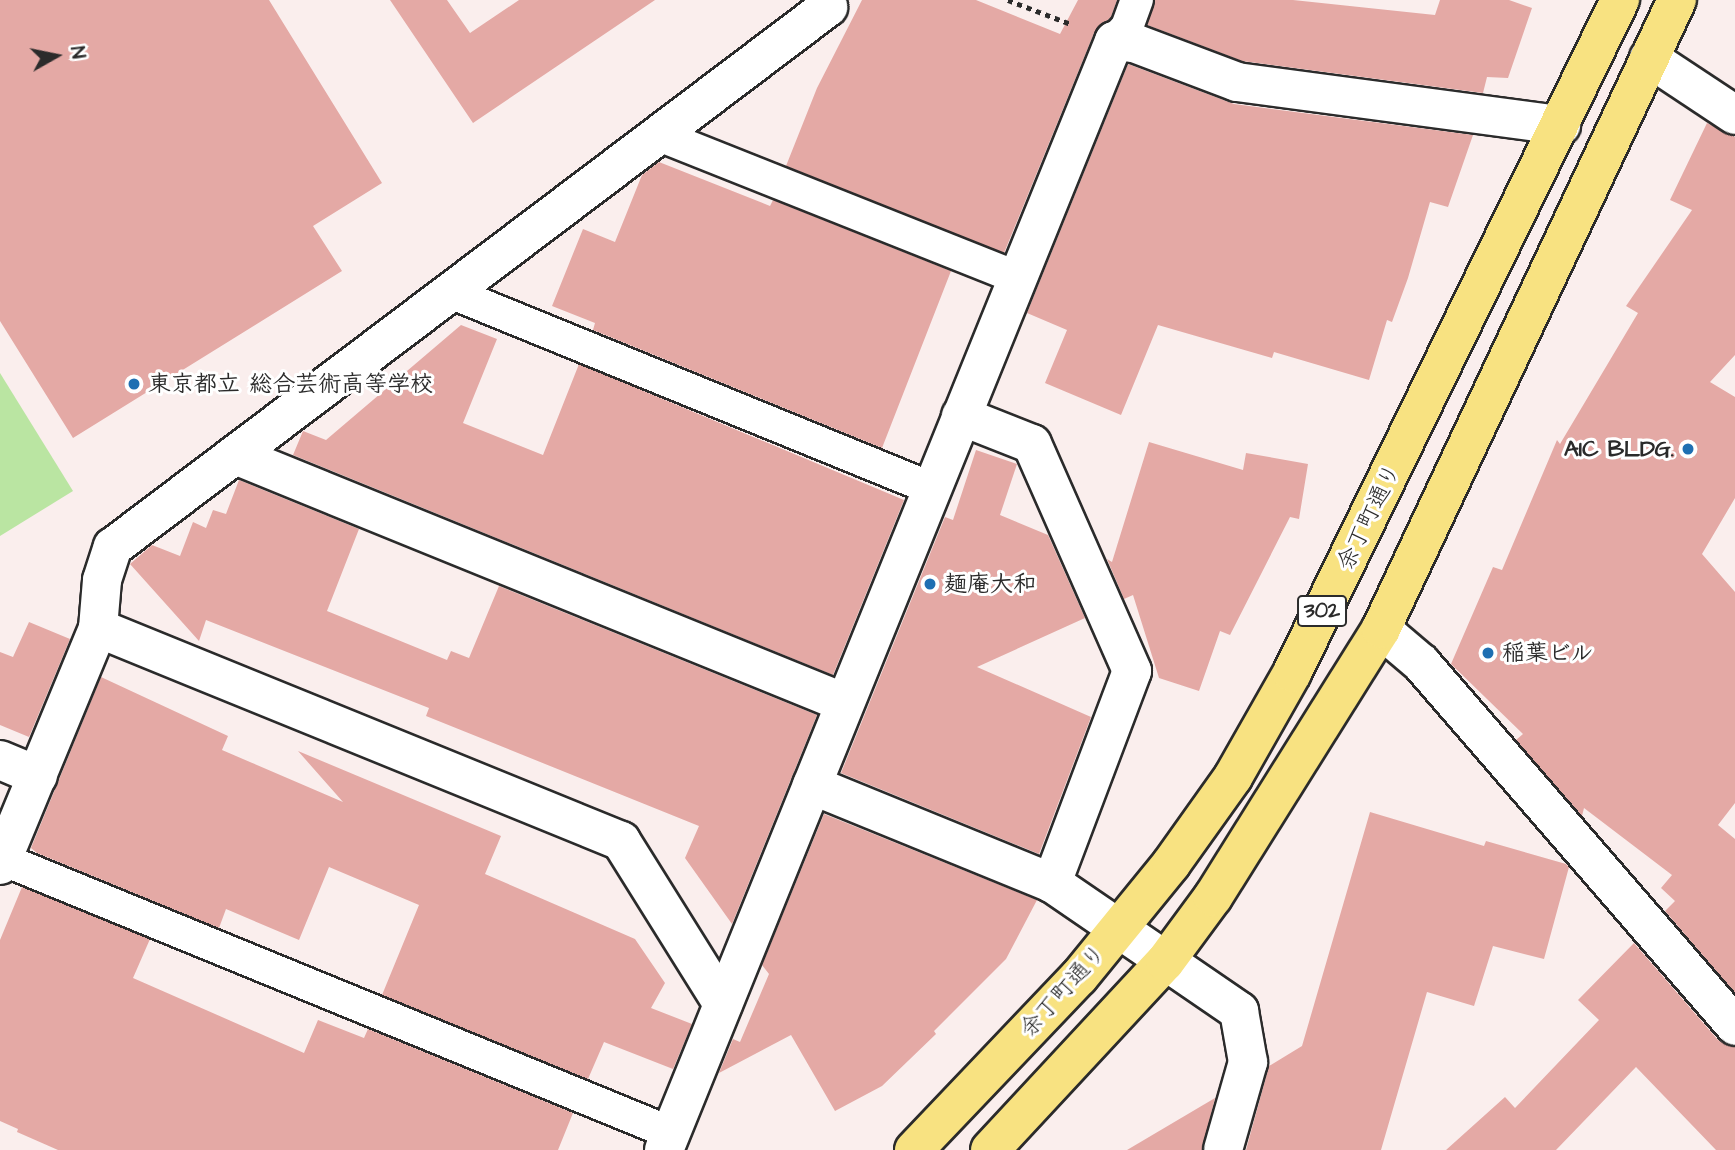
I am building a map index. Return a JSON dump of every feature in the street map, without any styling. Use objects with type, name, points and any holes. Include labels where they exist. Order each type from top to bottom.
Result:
[{"type":"main road","name":"余丁町通り","points":[[914,1150],[1079,977],[1233,776],[1292,673],[1620,0]]},
{"type":"main road","name":"302","points":[[990,1150],[1164,962],[1277,801],[1381,629],[1677,0]]},
{"type":"street","points":[[1,862],[99,628],[102,580],[113,547],[659,135],[830,2]]},
{"type":"street","points":[[668,1141],[1114,41],[1134,43],[1237,82],[1561,125]]},
{"type":"street","points":[[1649,58],[1735,116]]},
{"type":"street","points":[[961,416],[1032,444],[1132,671],[1052,883]]},
{"type":"street","points":[[235,455],[845,703]]},
{"type":"street","points":[[99,628],[621,841],[723,1004]]},
{"type":"street","points":[[1381,629],[1421,663],[1735,1026]]},
{"type":"street","points":[[0,760],[38,776]]},
{"type":"street","points":[[813,785],[1052,883],[1239,1011],[1248,1062],[1223,1150]]},
{"type":"lane","points":[[1114,41],[1127,27],[1137,0]]},
{"type":"lane","points":[[659,135],[1018,278]]},
{"type":"lane","points":[[450,292],[933,489]]},
{"type":"lane","points":[[1,862],[668,1141]]},
{"type":"path","points":[[1008,0],[1114,41]]},
{"type":"green space","points":[[0,373],[73,491],[0,536]]},
{"type":"building","name":"東京都立 総合芸術高等学校","points":[[0,0],[269,0],[382,183],[313,226],[342,271],[73,438],[0,321]]},
{"type":"building","points":[[390,0],[447,0],[470,33],[519,0],[655,0],[473,123]]},
{"type":"building","points":[[862,0],[976,0],[1060,34],[1078,0],[1117,0],[1111,17],[1094,33],[1004,253],[786,166],[817,88]]},
{"type":"building","points":[[1155,0],[1293,0],[1435,15],[1440,0],[1509,0],[1532,8],[1508,78],[1487,77],[1483,93],[1242,61],[1147,25]]},
{"type":"building","points":[[1128,64],[1234,104],[1473,135],[1448,207],[1430,202],[1408,278],[1392,322],[1387,320],[1369,380],[1274,352],[1272,358],[1158,325],[1121,415],[1045,383],[1067,330],[1027,313]]},
{"type":"building","points":[[1707,123],[1735,137],[1735,355],[1710,382],[1735,397],[1735,498],[1702,554],[1735,592],[1735,803],[1718,825],[1735,839],[1735,993],[1665,911],[1675,901],[1661,888],[1672,875],[1584,808],[1582,816],[1516,740],[1523,734],[1451,664],[1493,567],[1502,570],[1557,440],[1560,444],[1638,313],[1626,306],[1692,210],[1670,200]]},
{"type":"building","points":[[659,162],[770,206],[773,200],[951,271],[882,448],[593,330],[595,323],[552,306],[583,229],[615,242],[642,175]]},
{"type":"building","points":[[461,325],[497,339],[463,423],[543,455],[579,364],[904,500],[833,675],[293,455],[303,431],[326,440]]},
{"type":"building","points":[[1149,442],[1243,470],[1246,453],[1308,464],[1299,519],[1290,517],[1230,635],[1220,631],[1199,691],[1159,678],[1133,595],[1124,599],[1107,559],[1112,562]]},
{"type":"building","points":[[976,450],[1017,464],[1000,515],[1048,535],[1085,618],[977,667],[1091,717],[1039,854],[841,773],[945,517],[953,520]]},
{"type":"building","points":[[239,480],[359,529],[327,611],[447,660],[451,651],[469,658],[499,586],[817,715],[732,924],[685,858],[699,826],[426,716],[429,708],[206,620],[199,641],[130,564],[152,545],[180,556],[193,522],[206,528],[213,510],[226,514]]},
{"type":"building","points":[[29,622],[70,639],[29,737],[0,725],[0,652],[13,657]]},
{"type":"building","points":[[101,677],[228,736],[222,750],[343,802],[298,751],[501,836],[485,874],[635,939],[665,983],[651,1008],[692,1024],[673,1069],[604,1042],[588,1079],[382,995],[419,905],[329,867],[299,940],[226,909],[219,928],[37,853],[31,848]]},
{"type":"building","points":[[1370,812],[1484,846],[1486,841],[1566,864],[1569,867],[1544,959],[1493,946],[1474,1006],[1427,992],[1381,1150],[1246,1150],[1269,1066],[1302,1046]]},
{"type":"building","points":[[824,814],[1037,900],[1006,959],[934,1031],[936,1034],[882,1086],[835,1111],[791,1035],[719,1073],[733,1039],[740,1042],[769,974],[762,965]]},
{"type":"building","points":[[22,887],[150,939],[133,978],[304,1053],[318,1020],[364,1038],[368,1029],[573,1113],[558,1150],[58,1150],[17,1132],[18,1129],[0,1121],[0,940]]},
{"type":"building","points":[[1634,943],[1718,1040],[1735,1047],[1735,1150],[1716,1150],[1636,1067],[1556,1150],[1446,1150],[1505,1097],[1515,1108],[1599,1020],[1578,1000]]},
{"type":"building","points":[[1215,1098],[1202,1150],[1127,1150]]},
{"type":"place","name":"東京都立 総合芸術高等学校","points":[[134,384]]},
{"type":"place","name":"AIC BLDG.","points":[[1688,449]]},
{"type":"place","name":"麺庵大和","points":[[930,584]]},
{"type":"place","name":"稲葉ビル","points":[[1488,653]]}]
